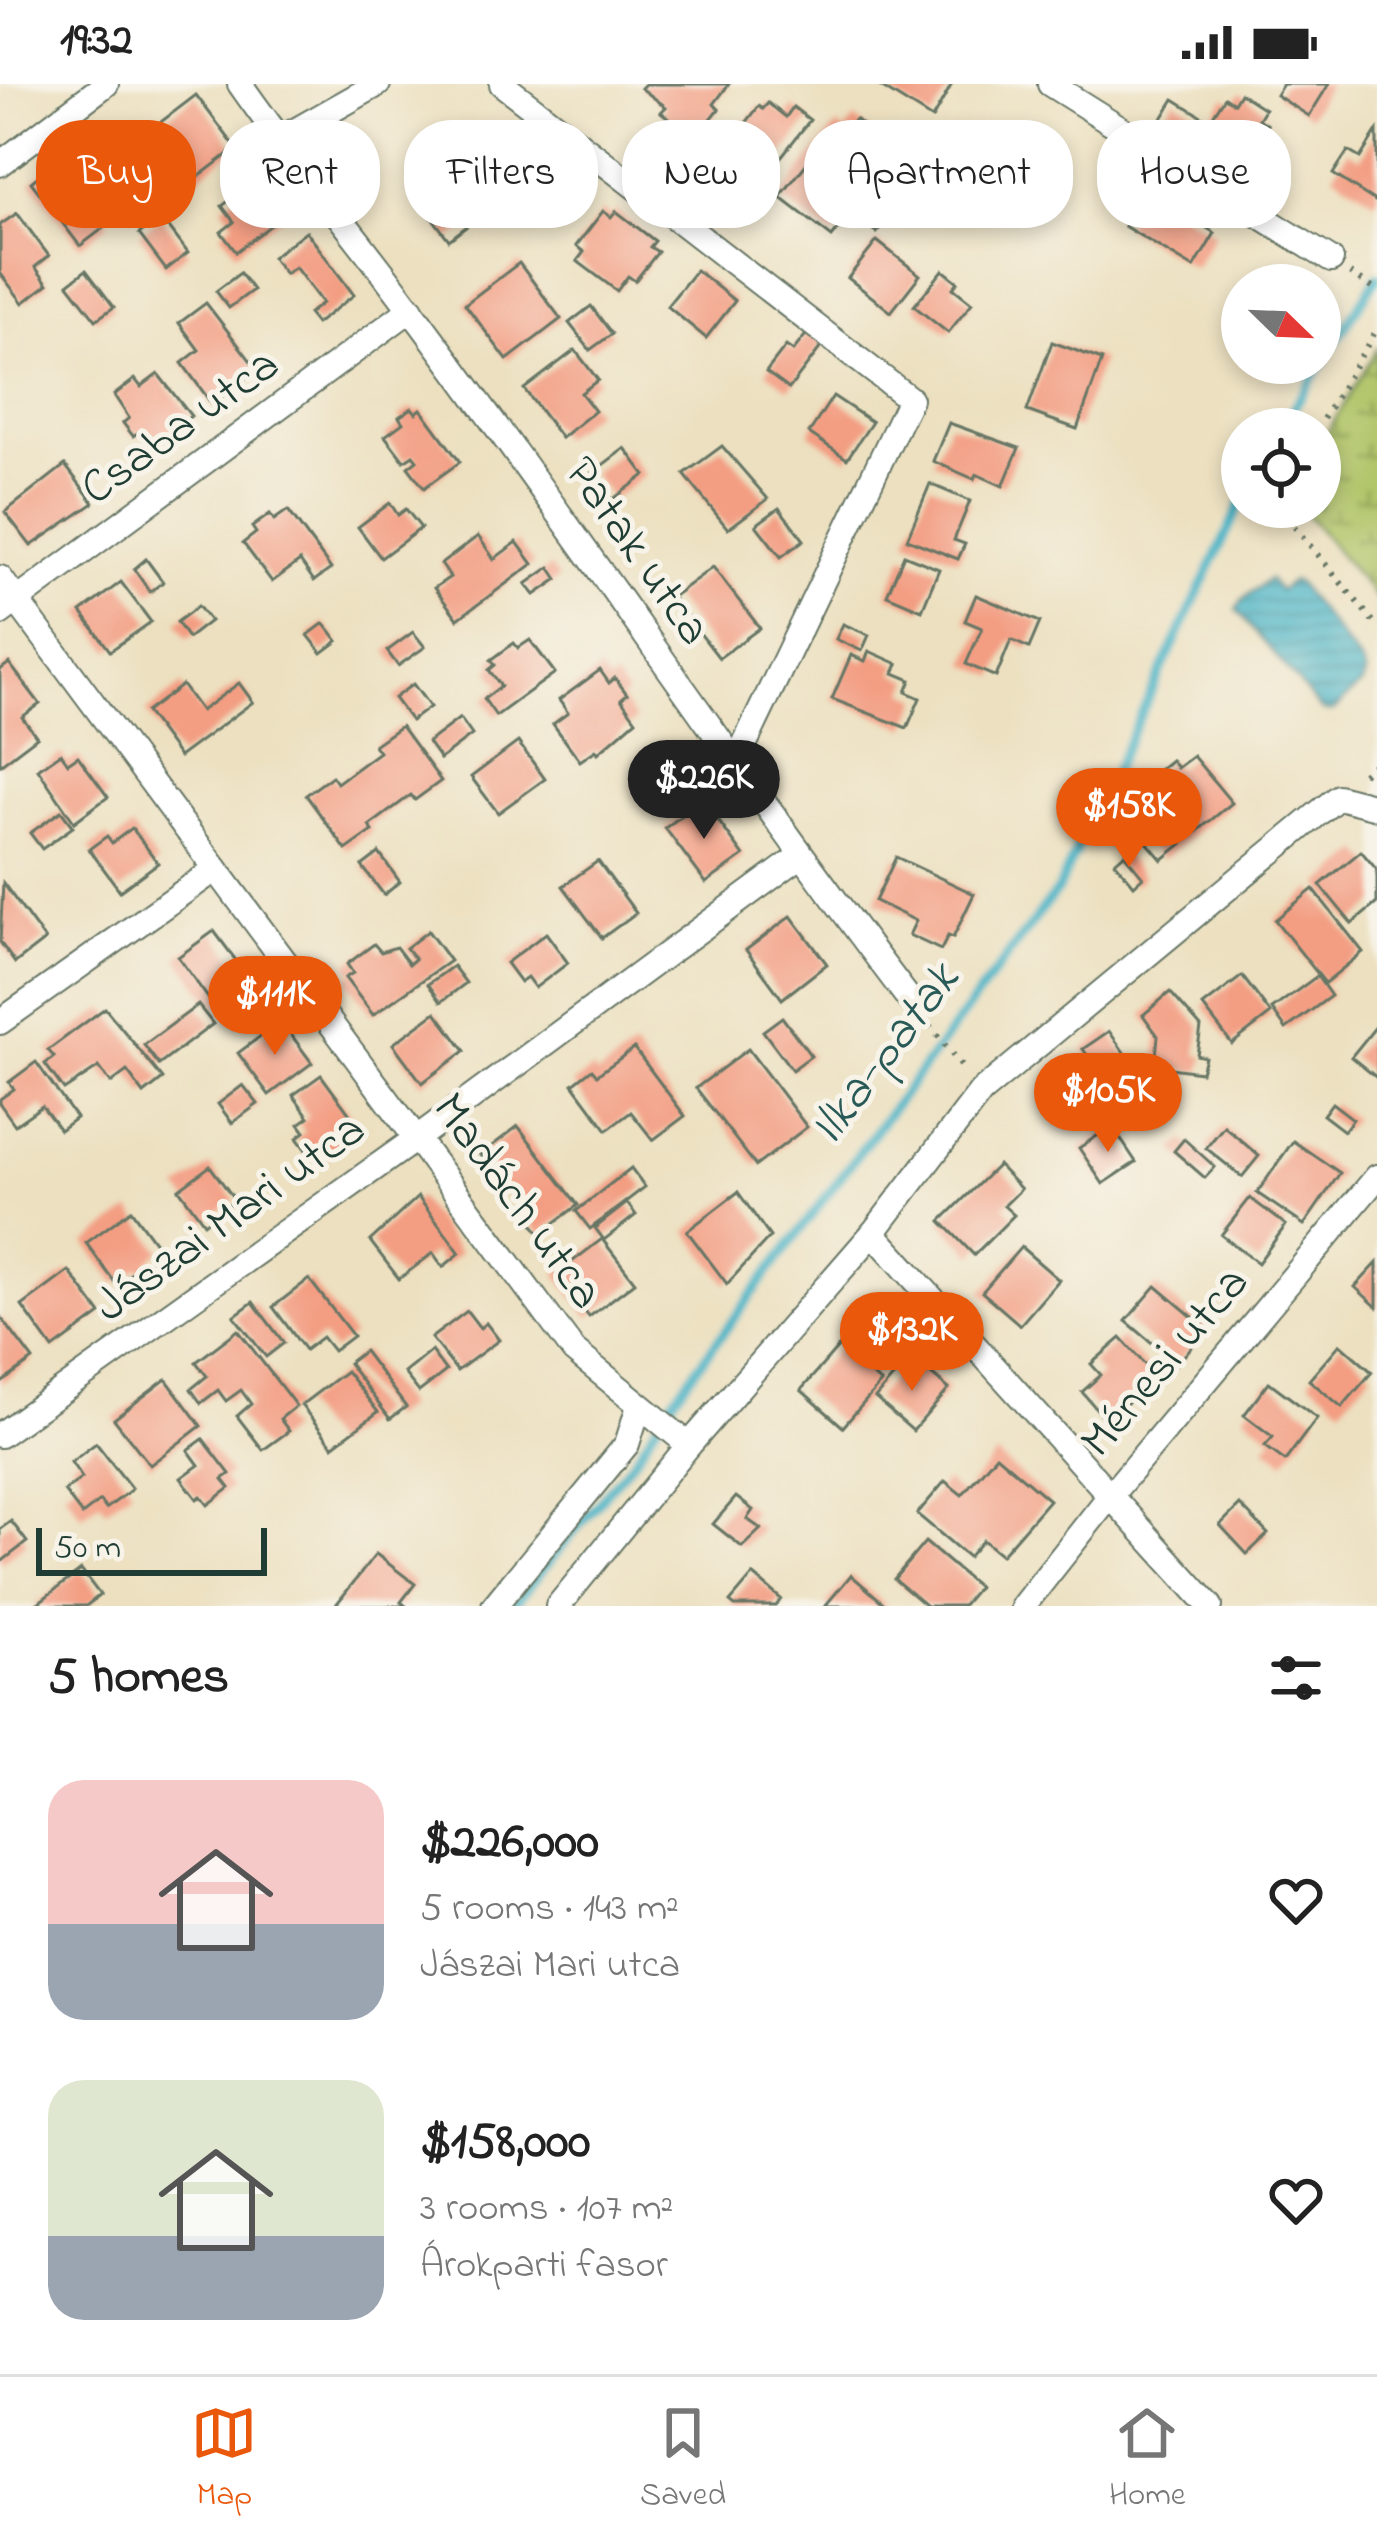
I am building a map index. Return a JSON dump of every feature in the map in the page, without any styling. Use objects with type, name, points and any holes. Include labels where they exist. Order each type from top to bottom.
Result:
[{"type":"street","points":[[0,164],[106,84]]},
{"type":"street","name":"Patak utca","points":[[240,84],[264,120]]},
{"type":"street","points":[[313,120],[377,84]]},
{"type":"street","points":[[502,84],[910,398],[735,764]]},
{"type":"street","points":[[1051,84],[1331,260]]},
{"type":"street","name":"Patak utca","points":[[347,228],[411,309],[800,856],[909,999]]},
{"type":"street","name":"Csaba utca","points":[[9,607],[411,309]]},
{"type":"street","name":"Madách utca","points":[[0,578],[9,607],[217,869],[574,1351],[681,1440]]},
{"type":"street","points":[[558,1606],[681,1440],[873,1233],[981,1092],[1338,797],[1377,807]]},
{"type":"street","name":"Jászai Mari utca","points":[[0,1435],[417,1138],[800,856]]},
{"type":"street","points":[[0,1022],[217,869]]},
{"type":"street","name":"Ménesi utca","points":[[1022,1606],[1377,1177]]},
{"type":"street","points":[[873,1233],[1210,1606]]},
{"type":"street","points":[[494,1606],[627,1444],[642,1410]]},
{"type":"path","points":[[1353,275],[1377,291]]},
{"type":"path","points":[[1330,408],[1377,329]]},
{"type":"path","points":[[1295,528],[1377,626]]},
{"type":"path","points":[[909,999],[963,1069]]},
{"type":"green space","points":[[1377,349],[1377,599],[1318,528],[1341,528],[1341,409]]},
{"type":"water","points":[[1269,579],[1279,591],[1292,581],[1298,584],[1361,663],[1366,674],[1362,684],[1333,711],[1322,711],[1237,610],[1242,600]]},
{"type":"building","points":[[645,84],[729,84],[714,104],[719,109],[710,120],[671,120],[661,112],[666,107],[641,88]]},
{"type":"building","points":[[876,84],[952,84],[932,119]]},
{"type":"building","points":[[1283,84],[1329,84],[1309,116],[1276,95]]},
{"type":"building","points":[[1240,93],[1265,109],[1260,120],[1212,117],[1225,97],[1234,103]]},
{"type":"building","points":[[196,95],[220,127],[220,160],[196,179],[196,120],[163,120]]},
{"type":"building","points":[[1174,99],[1203,117],[1201,120],[1161,120]]},
{"type":"building","points":[[768,103],[786,117],[793,107],[810,120],[804,120],[804,128],[780,158],[780,120],[748,120],[759,106],[763,109]]},
{"type":"building","points":[[1377,131],[1375,201],[1333,174],[1348,151],[1360,158]]},
{"type":"building","points":[[804,167],[804,215],[780,197]]},
{"type":"building","points":[[603,211],[611,217],[616,211],[622,216],[622,228],[638,228],[655,241],[650,247],[658,252],[635,281],[628,276],[617,291],[577,261],[584,252],[576,246],[590,228],[598,228]]},
{"type":"building","points":[[17,213],[49,256],[35,267],[48,284],[23,303],[0,273],[0,225]]},
{"type":"building","points":[[66,228],[104,228],[80,246]]},
{"type":"building","points":[[147,228],[169,228],[188,253],[166,270],[139,234]]},
{"type":"building","points":[[226,228],[267,228],[236,252],[221,232]]},
{"type":"building","points":[[440,228],[465,228],[449,240]]},
{"type":"building","points":[[1127,228],[1207,228],[1215,233],[1194,268]]},
{"type":"building","points":[[306,231],[354,295],[316,324],[308,314],[322,303],[295,267],[285,274],[272,257]]},
{"type":"building","points":[[877,241],[920,275],[891,312],[848,278]]},
{"type":"building","points":[[519,263],[561,319],[507,360],[465,304]]},
{"type":"building","points":[[86,270],[114,307],[96,320],[68,284]]},
{"type":"building","points":[[696,270],[735,301],[706,338],[667,306]]},
{"type":"building","points":[[943,270],[958,282],[953,288],[972,303],[948,333],[914,306]]},
{"type":"building","points":[[240,273],[253,290],[229,308],[216,291]]},
{"type":"building","points":[[206,303],[257,369],[212,404],[182,363],[199,350],[179,323]]},
{"type":"building","points":[[591,306],[612,334],[590,350],[569,323]]},
{"type":"building","points":[[808,332],[824,343],[789,389],[766,372],[786,346],[793,351]]},
{"type":"building","points":[[1052,342],[1102,360],[1077,429],[1027,411]]},
{"type":"building","points":[[575,350],[598,380],[581,393],[595,411],[561,438],[524,389]]},
{"type":"building","points":[[158,374],[191,416],[150,447],[139,432],[133,436],[123,423],[129,418],[114,395],[135,379],[141,387]]},
{"type":"building","points":[[833,396],[872,422],[847,459],[809,433]]},
{"type":"building","points":[[412,408],[416,413],[421,409],[460,462],[424,488],[408,467],[417,460],[413,455],[404,461],[385,436],[403,423],[399,417]]},
{"type":"building","points":[[949,423],[1019,448],[1003,486],[933,461]]},
{"type":"building","points":[[722,446],[768,499],[728,529],[684,474]]},
{"type":"building","points":[[625,448],[645,475],[612,500],[592,473]]},
{"type":"building","points":[[65,465],[94,503],[31,546],[5,512]]},
{"type":"building","points":[[930,484],[970,501],[954,540],[965,544],[958,559],[907,539]]},
{"type":"building","points":[[390,503],[398,515],[406,509],[421,528],[381,558],[358,527]]},
{"type":"building","points":[[779,508],[804,540],[781,557],[756,525]]},
{"type":"building","points":[[288,510],[331,569],[314,581],[300,561],[272,582],[243,543],[256,533],[252,527],[270,514],[274,520]]},
{"type":"building","points":[[478,536],[494,559],[517,542],[533,564],[458,619],[434,588],[450,577],[441,564]]},
{"type":"building","points":[[904,555],[939,569],[922,610],[887,595]]},
{"type":"building","points":[[146,559],[163,582],[150,592],[134,569]]},
{"type":"building","points":[[550,567],[558,579],[535,595],[526,584]]},
{"type":"building","points":[[713,567],[760,628],[719,658],[672,597]]},
{"type":"building","points":[[121,582],[151,622],[110,651],[81,612]]},
{"type":"building","points":[[976,595],[1040,622],[1029,648],[1011,640],[996,677],[966,664],[982,628],[965,621]]},
{"type":"building","points":[[198,606],[210,621],[188,638],[177,622]]},
{"type":"building","points":[[324,623],[338,641],[322,653],[308,635]]},
{"type":"building","points":[[843,624],[869,635],[862,651],[836,639]]},
{"type":"building","points":[[413,632],[425,647],[398,666],[387,651]]},
{"type":"building","points":[[530,640],[555,673],[496,716],[484,699],[501,686],[489,670],[495,665],[491,660],[514,643],[518,648]]},
{"type":"building","points":[[869,651],[898,664],[894,673],[911,680],[906,692],[920,698],[907,728],[832,699],[851,655],[865,661]]},
{"type":"building","points":[[9,663],[40,704],[22,717],[37,737],[0,765],[0,670]]},
{"type":"building","points":[[600,670],[609,683],[615,678],[627,694],[621,699],[636,720],[598,753],[580,761],[553,724],[568,713],[559,700]]},
{"type":"building","points":[[239,683],[253,702],[179,757],[146,712],[182,685],[201,711]]},
{"type":"building","points":[[413,684],[430,707],[411,721],[394,698]]},
{"type":"building","points":[[460,718],[472,735],[440,759],[428,742]]},
{"type":"building","points":[[401,726],[441,781],[415,800],[411,795],[346,850],[306,795],[332,776],[337,783],[379,752],[374,745]]},
{"type":"building","points":[[518,742],[545,779],[498,813],[471,777]]},
{"type":"building","points":[[61,753],[68,763],[78,756],[108,797],[74,822],[38,769]]},
{"type":"building","points":[[1193,756],[1232,803],[1162,860],[1123,814],[1152,789],[1145,781],[1171,760],[1177,768]]},
{"type":"building","points":[[703,800],[744,856],[706,883],[665,828]]},
{"type":"building","points":[[61,811],[73,827],[42,849],[30,833]]},
{"type":"building","points":[[132,828],[158,863],[120,891],[89,849],[107,836],[112,843]]},
{"type":"building","points":[[1361,851],[1377,870],[1377,903],[1352,924],[1320,885]]},
{"type":"building","points":[[379,853],[400,882],[384,895],[362,866]]},
{"type":"building","points":[[1124,854],[1143,877],[1134,885],[1115,862]]},
{"type":"building","points":[[896,857],[974,894],[953,938],[948,936],[941,950],[909,935],[916,921],[875,901]]},
{"type":"building","points":[[598,861],[636,913],[602,938],[563,886]]},
{"type":"building","points":[[3,883],[45,940],[15,963],[0,942]]},
{"type":"building","points":[[1313,889],[1363,952],[1325,983],[1275,920]]},
{"type":"building","points":[[791,916],[827,964],[782,999],[746,950]]},
{"type":"building","points":[[214,931],[252,982],[216,1009],[178,957]]},
{"type":"building","points":[[428,931],[450,961],[373,1015],[345,978],[353,973],[347,964],[374,944],[381,952],[396,947],[409,964],[415,959],[406,948]]},
{"type":"building","points":[[546,933],[568,963],[535,988],[527,977],[520,982],[506,963]]},
{"type":"building","points":[[453,966],[466,983],[441,1002],[428,984]]},
{"type":"building","points":[[1242,976],[1271,1014],[1232,1044],[1203,1006]]},
{"type":"building","points":[[1317,976],[1331,996],[1286,1029],[1272,1009]]},
{"type":"building","points":[[1170,992],[1201,1027],[1197,1055],[1205,1057],[1201,1072],[1155,1066],[1158,1036],[1143,1015]]},
{"type":"building","points":[[198,1005],[213,1024],[159,1065],[144,1045]]},
{"type":"building","points":[[105,1008],[163,1079],[144,1094],[127,1071],[111,1083],[99,1067],[64,1090],[45,1064],[54,1057],[48,1050]]},
{"type":"building","points":[[436,1012],[465,1051],[422,1083],[393,1044]]},
{"type":"building","points":[[782,1017],[811,1056],[792,1070],[763,1031]]},
{"type":"building","points":[[281,1021],[312,1063],[269,1095],[238,1053]]},
{"type":"building","points":[[1377,1025],[1377,1078],[1351,1057]]},
{"type":"building","points":[[1109,1031],[1137,1071],[1111,1090],[1083,1049]]},
{"type":"building","points":[[634,1048],[685,1116],[653,1140],[631,1112],[607,1130],[573,1084],[592,1069],[597,1075]]},
{"type":"building","points":[[748,1049],[807,1127],[756,1166],[696,1088]]},
{"type":"building","points":[[36,1062],[76,1118],[60,1130],[42,1106],[15,1125],[0,1104],[14,1089],[9,1082]]},
{"type":"building","points":[[321,1075],[362,1131],[325,1159],[319,1151],[311,1157],[297,1138],[305,1132],[299,1124],[309,1117],[293,1095]]},
{"type":"building","points":[[243,1085],[258,1104],[232,1123],[218,1104]]},
{"type":"building","points":[[1332,1103],[1353,1119],[1344,1131],[1323,1115]]},
{"type":"building","points":[[518,1126],[578,1205],[540,1234],[480,1155]]},
{"type":"building","points":[[1112,1126],[1136,1162],[1103,1184],[1079,1148]]},
{"type":"building","points":[[1224,1126],[1259,1156],[1242,1177],[1206,1148]]},
{"type":"building","points":[[1184,1139],[1215,1167],[1205,1178],[1174,1151]]},
{"type":"building","points":[[1293,1141],[1340,1173],[1304,1225],[1257,1193]]},
{"type":"building","points":[[998,1165],[1021,1189],[1004,1206],[1014,1215],[974,1255],[941,1221]]},
{"type":"building","points":[[210,1166],[235,1200],[204,1223],[179,1189]]},
{"type":"building","points":[[631,1168],[645,1187],[590,1229],[576,1211]]},
{"type":"building","points":[[738,1192],[770,1237],[727,1284],[687,1231]]},
{"type":"building","points":[[418,1197],[460,1253],[443,1267],[433,1253],[399,1279],[370,1241]]},
{"type":"building","points":[[1250,1198],[1286,1225],[1258,1263],[1221,1235]]},
{"type":"building","points":[[627,1203],[636,1215],[604,1240],[595,1228]]},
{"type":"building","points":[[131,1210],[161,1251],[147,1262],[153,1270],[145,1276],[139,1268],[116,1284],[86,1243]]},
{"type":"building","points":[[602,1239],[635,1282],[589,1317],[556,1274]]},
{"type":"building","points":[[1021,1247],[1059,1280],[1020,1325],[982,1292]]},
{"type":"building","points":[[1377,1263],[1377,1307],[1355,1287]]},
{"type":"building","points":[[69,1271],[101,1314],[53,1349],[22,1306]]},
{"type":"building","points":[[309,1279],[353,1336],[333,1351],[322,1337],[305,1350],[273,1307]]},
{"type":"building","points":[[1156,1286],[1207,1329],[1177,1364],[1126,1321]]},
{"type":"building","points":[[253,1302],[284,1343],[266,1357],[234,1316]]},
{"type":"building","points":[[467,1311],[480,1328],[486,1323],[499,1340],[457,1371],[431,1338]]},
{"type":"building","points":[[0,1316],[33,1360],[0,1384]]},
{"type":"building","points":[[238,1330],[296,1406],[280,1419],[289,1431],[263,1450],[237,1416],[251,1404],[241,1390],[226,1401],[218,1390],[201,1403],[191,1389],[207,1376],[196,1362]]},
{"type":"building","points":[[1121,1338],[1156,1377],[1107,1421],[1082,1392],[1101,1375],[1091,1364]]},
{"type":"building","points":[[1340,1344],[1372,1372],[1342,1407],[1309,1380]]},
{"type":"building","points":[[839,1346],[881,1383],[843,1427],[801,1390]]},
{"type":"building","points":[[364,1351],[406,1407],[390,1419],[348,1363]]},
{"type":"building","points":[[431,1351],[446,1371],[419,1392],[404,1373]]},
{"type":"building","points":[[911,1357],[949,1389],[913,1431],[875,1398]]},
{"type":"building","points":[[346,1371],[378,1412],[333,1446],[301,1405]]},
{"type":"building","points":[[166,1379],[201,1426],[150,1465],[114,1419]]},
{"type":"building","points":[[1269,1382],[1317,1418],[1285,1461],[1265,1446],[1273,1437],[1244,1415]]},
{"type":"building","points":[[203,1439],[230,1474],[223,1479],[230,1488],[208,1505],[181,1478],[199,1465],[188,1450]]},
{"type":"building","points":[[96,1443],[132,1489],[106,1509],[100,1501],[82,1515],[64,1491],[82,1478],[71,1462]]},
{"type":"building","points":[[996,1455],[1049,1500],[1001,1555],[983,1540],[968,1557],[917,1514],[945,1481],[962,1495]]},
{"type":"building","points":[[736,1497],[753,1510],[747,1519],[761,1529],[742,1547],[713,1524]]},
{"type":"building","points":[[1240,1505],[1268,1534],[1247,1554],[1220,1525]]},
{"type":"building","points":[[11,1521],[27,1542],[0,1563],[0,1529]]},
{"type":"building","points":[[925,1542],[978,1587],[962,1606],[926,1606],[894,1579]]},
{"type":"building","points":[[376,1554],[415,1584],[401,1602],[406,1606],[335,1606]]},
{"type":"building","points":[[81,1570],[100,1595],[86,1606],[34,1606]]},
{"type":"building","points":[[753,1575],[781,1599],[776,1606],[730,1602]]},
{"type":"building","points":[[851,1575],[887,1606],[825,1606]]},
{"type":"waterway","name":"Ilka-patak","points":[[1293,408],[1377,277]]},
{"type":"waterway","name":"Ilka-patak","points":[[513,1606],[635,1458],[668,1406],[1058,889],[1229,528]]}]
